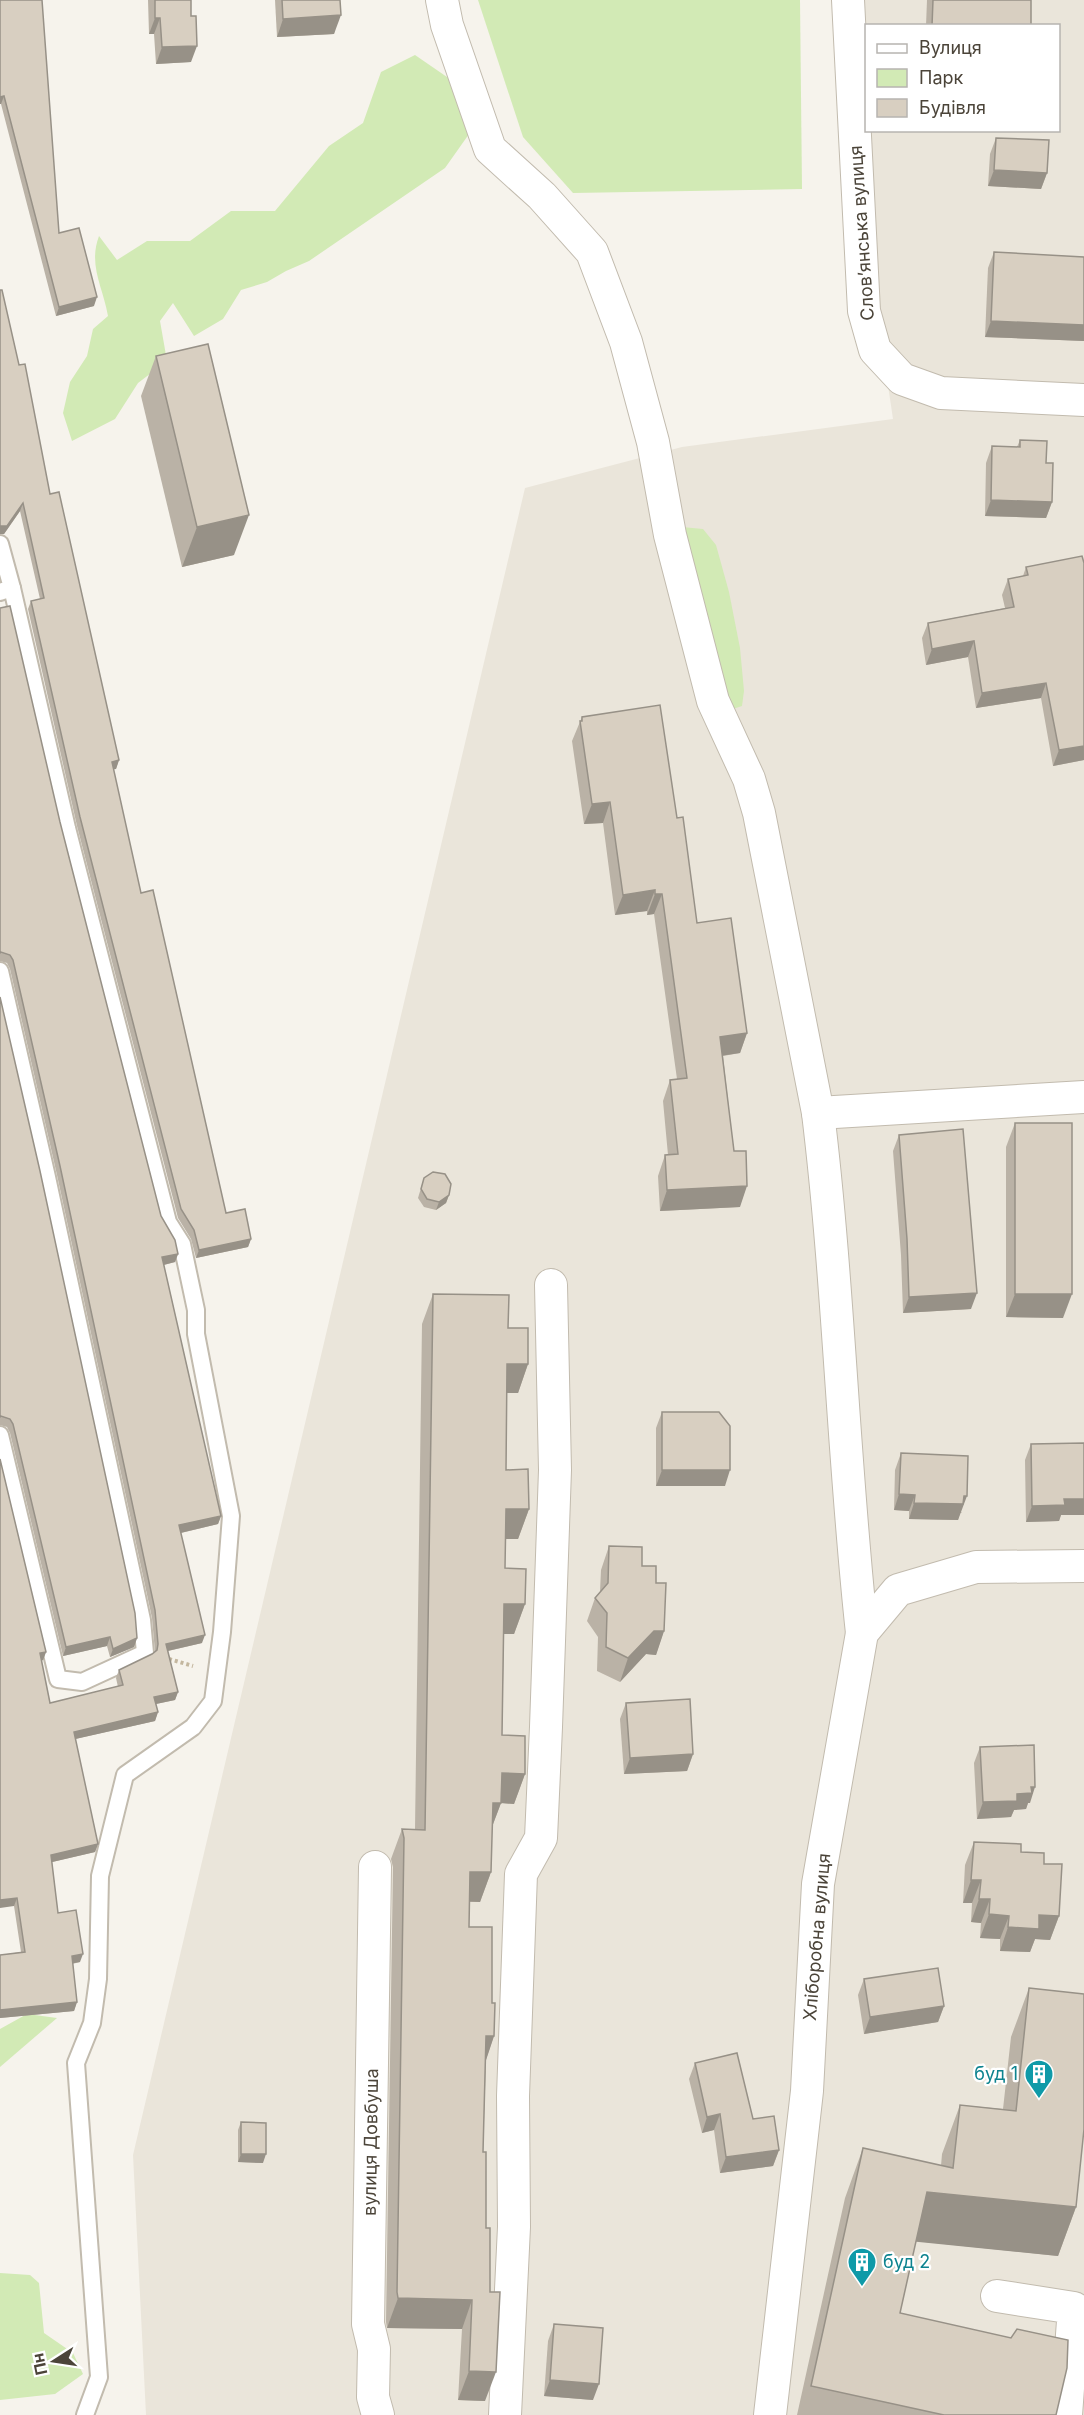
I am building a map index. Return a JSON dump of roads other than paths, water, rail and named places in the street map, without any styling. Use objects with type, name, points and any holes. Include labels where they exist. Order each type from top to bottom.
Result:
[{"type":"street","name":"Словʼянська вулиця","points":[[848,0],[864,311],[875,350],[902,379],[941,393],[1084,400]]},
{"type":"street","points":[[444,13],[490,149],[542,196],[592,252],[626,342],[653,442],[670,535],[713,701],[750,779],[759,813],[818,1113],[828,1197],[853,1547],[862,1633]]},
{"type":"street","points":[[818,1113],[1084,1096]]},
{"type":"street","points":[[506,2415],[514,2227],[513,2096],[521,1874],[541,1838],[546,1728],[555,1470],[551,1285]]},
{"type":"street","name":"Хліборобна вулиця","points":[[770,2415],[807,2091],[818,1884],[862,1633],[898,1590],[976,1568],[1084,1566]]},
{"type":"street","name":"вулиця Довбуша","points":[[375,1867],[368,2325],[374,2349],[373,2397],[378,2415]]},
{"type":"street","points":[[997,2296],[1074,2308],[1066,2415]]},
{"type":"lane","points":[[0,544],[6,590],[168,1222],[182,1244],[196,1310],[196,1334],[231,1516],[213,1701],[193,1727],[125,1775],[100,1876],[96,1990],[92,2022],[76,2063],[99,2376],[85,2415]]},
{"type":"lane","points":[[0,971],[140,1608],[145,1653],[82,1682],[58,1678],[0,1436]]},
{"type":"place","name":"буд 1","points":[[1039,2100]]},
{"type":"place","name":"буд 2","points":[[862,2288]]}]
